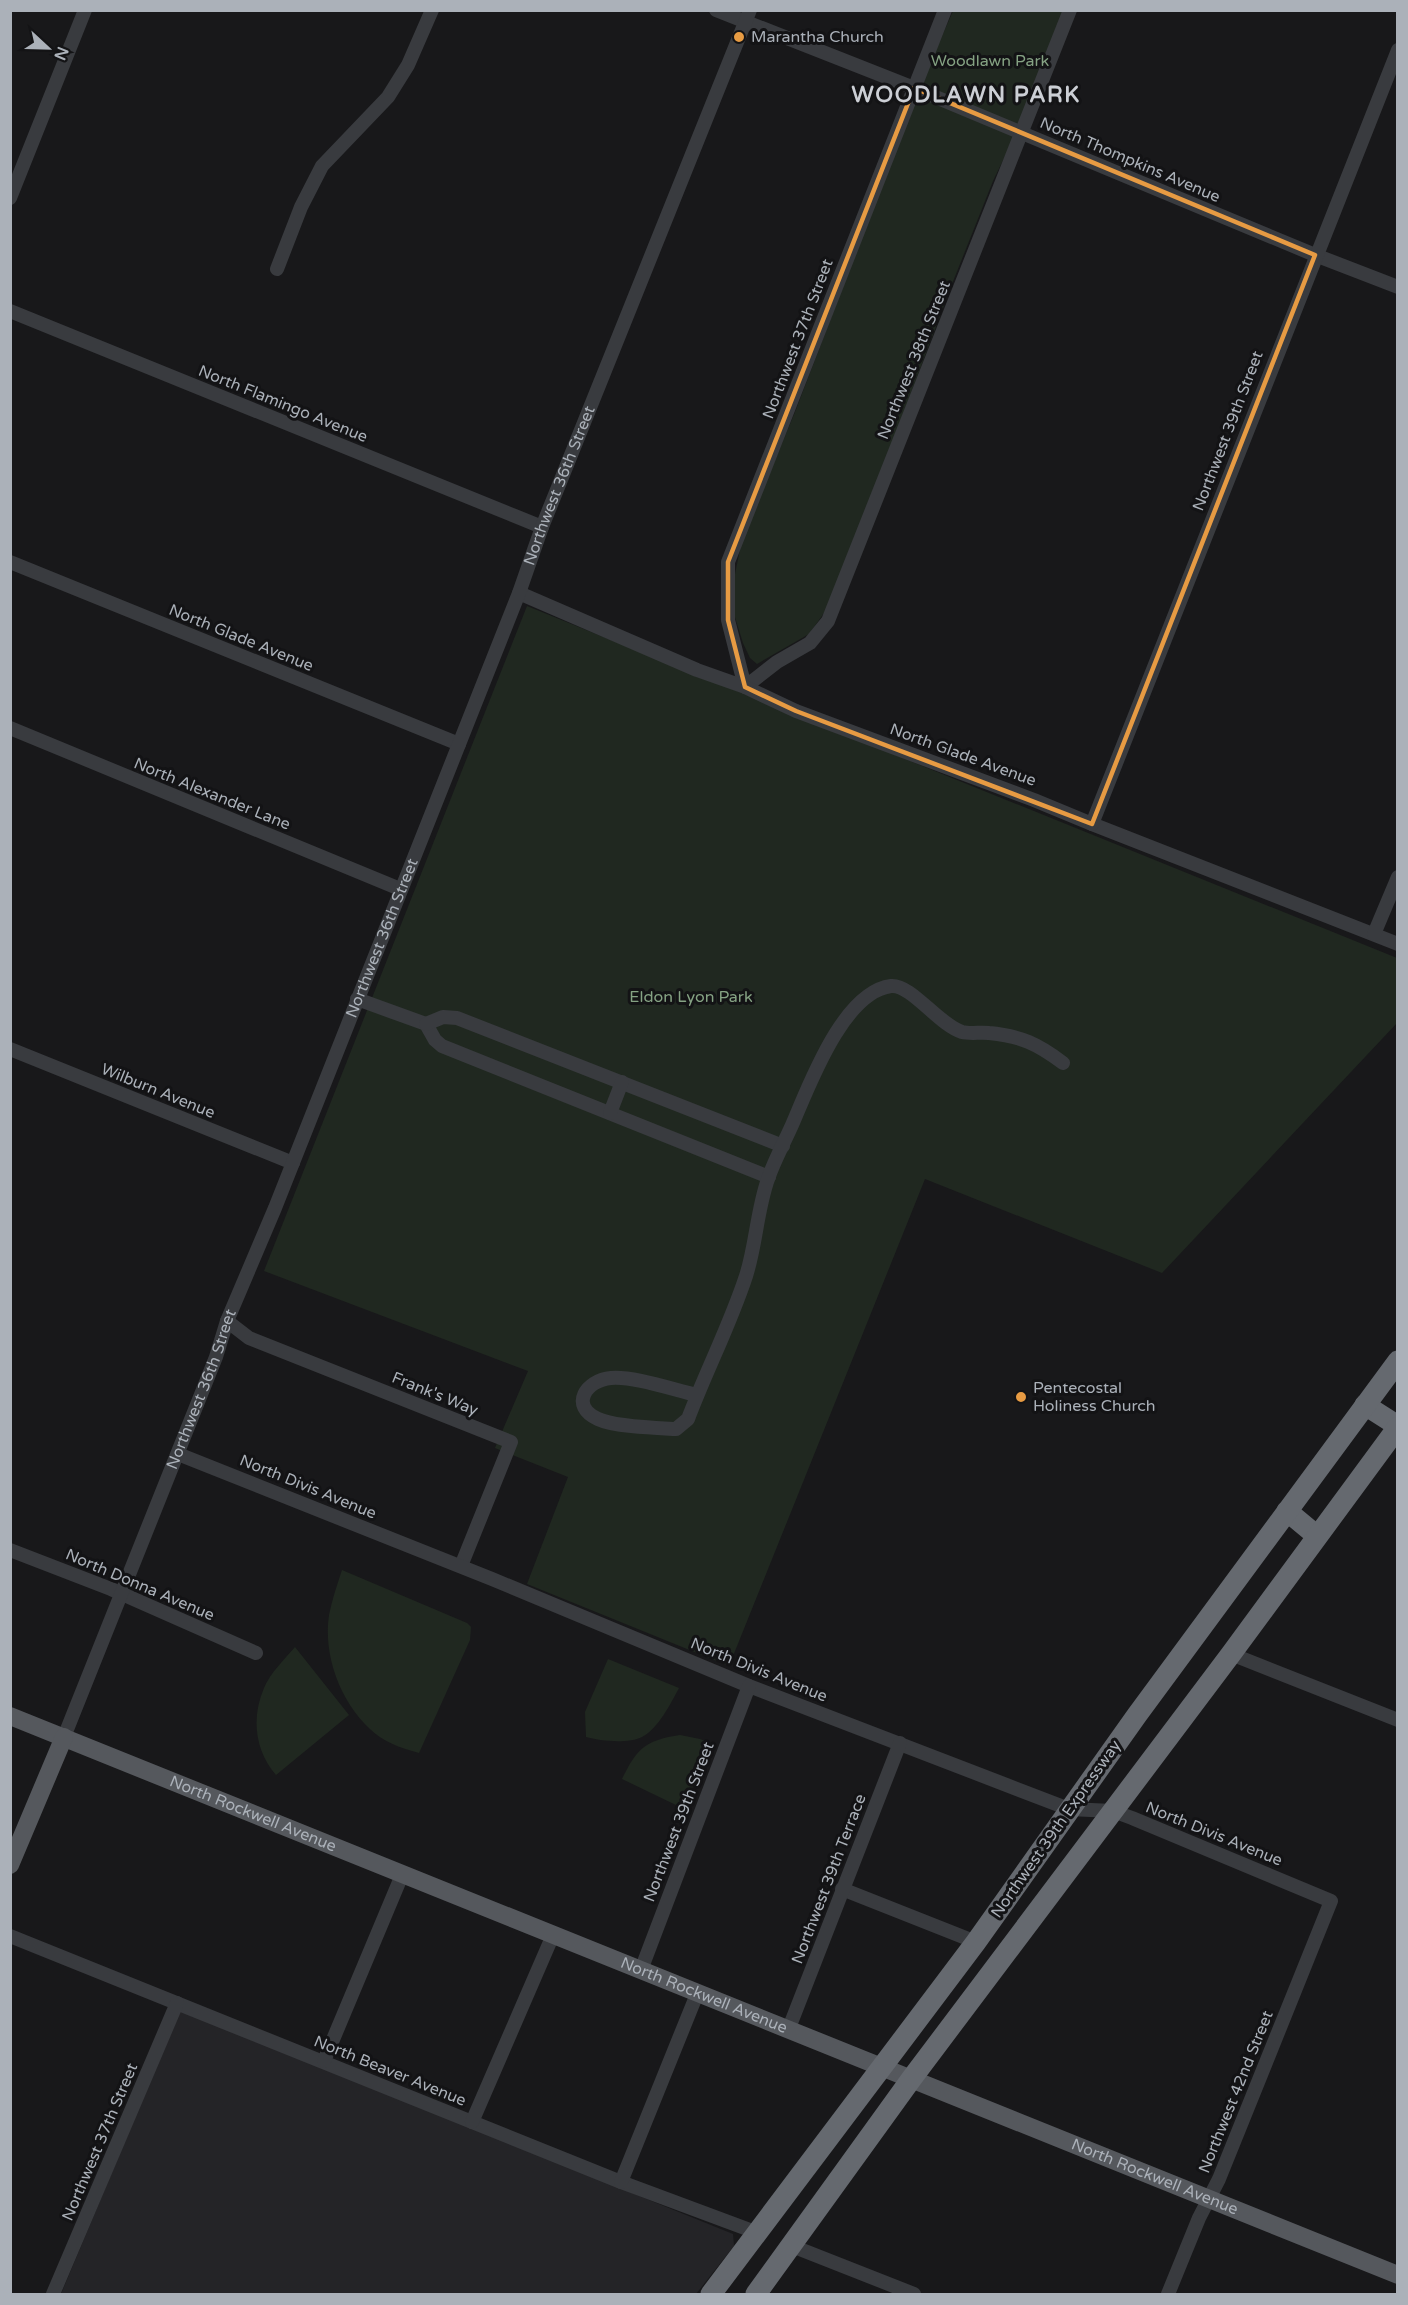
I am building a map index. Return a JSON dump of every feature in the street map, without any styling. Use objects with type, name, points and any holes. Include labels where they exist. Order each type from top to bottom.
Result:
[{"type":"highway","name":"Northwest 39th Expressway","points":[[711,2295],[863,2089],[884,2066],[976,1942],[1069,1809],[1398,1361]]},
{"type":"highway","points":[[1365,1405],[1398,1426]]},
{"type":"highway","name":"Northwest 39th Expressway","points":[[756,2295],[912,2078],[1231,1654],[1398,1426]]},
{"type":"highway","points":[[1287,1511],[1317,1536]]},
{"type":"main road","name":"North Rockwell Avenue","points":[[10,1716],[697,1994],[884,2066],[1398,2275]]},
{"type":"main road","name":"Northwest 36th Street","points":[[10,1865],[64,1737]]},
{"type":"street","points":[[10,198],[85,10]]},
{"type":"street","points":[[277,268],[301,207],[322,166],[388,97],[408,65],[432,10]]},
{"type":"street","name":"North Thompkins Avenue","points":[[716,10],[747,16],[1022,134],[1398,287]]},
{"type":"street","name":"Northwest 37th Street","points":[[745,687],[728,620],[728,562],[945,10]]},
{"type":"street","name":"Northwest 38th Street","points":[[745,687],[777,662],[810,644],[828,621],[1070,10]]},
{"type":"street","name":"Northwest 36th Street","points":[[64,1737],[178,1454],[216,1357],[227,1321],[293,1163],[519,593],[542,527],[747,16]]},
{"type":"street","name":"Northwest 39th Street","points":[[1092,824],[1315,255],[1398,50]]},
{"type":"street","name":"North Flamingo Avenue","points":[[10,311],[542,527]]},
{"type":"street","name":"North Glade Avenue","points":[[10,562],[459,744]]},
{"type":"street","name":"North Glade Avenue","points":[[519,593],[697,670],[745,687],[796,711],[1034,800],[1398,944]]},
{"type":"street","name":"North Alexander Lane","points":[[10,728],[400,889]]},
{"type":"street","points":[[1374,934],[1398,877]]},
{"type":"street","points":[[697,1395],[612,1378],[595,1381],[585,1390],[582,1401],[588,1412],[600,1420],[676,1429],[688,1419],[747,1275],[760,1206],[769,1177],[823,1053],[853,1009],[876,990],[892,986],[901,987],[942,1020],[962,1032],[1009,1035],[1024,1039],[1047,1050],[1063,1063]]},
{"type":"street","points":[[357,999],[426,1024],[435,1040],[442,1046],[769,1177]]},
{"type":"street","points":[[426,1024],[443,1017],[457,1018],[783,1146]]},
{"type":"street","name":"Wilburn Avenue","points":[[10,1049],[293,1163]]},
{"type":"street","points":[[610,1113],[622,1082]]},
{"type":"street","name":"Frank's Way","points":[[227,1321],[249,1338],[511,1442],[461,1566]]},
{"type":"street","name":"North Divis Avenue","points":[[178,1454],[461,1566],[749,1686],[1069,1809],[1113,1811],[1331,1901]]},
{"type":"street","name":"North Donna Avenue","points":[[10,1550],[256,1653]]},
{"type":"street","points":[[1231,1654],[1398,1720]]},
{"type":"street","name":"Northwest 39th Street","points":[[641,1970],[749,1686]]},
{"type":"street","name":"Northwest 39th Terrace","points":[[789,2028],[900,1743]]},
{"type":"street","points":[[324,2061],[402,1875]]},
{"type":"street","points":[[842,1889],[976,1942]]},
{"type":"street","name":"Northwest 42nd Street","points":[[1168,2295],[1219,2179],[1331,1901]]},
{"type":"street","points":[[472,2122],[553,1935]]},
{"type":"street","name":"North Beaver Avenue","points":[[10,1936],[621,2182],[758,2233]]},
{"type":"street","points":[[621,2182],[697,1994]]},
{"type":"street","name":"Northwest 37th Street","points":[[53,2295],[177,2003]]},
{"type":"street","points":[[792,2246],[914,2295]]},
{"type":"highlighted area","points":[[914,88],[1315,255],[1092,824],[796,711],[745,687],[728,620],[728,562]]},
{"type":"shaded area","points":[[180,2010],[733,2234],[734,2246],[696,2294],[61,2294]]},
{"type":"green space","name":"Woodlawn Park","points":[[953,11],[1063,11],[1019,127],[993,181],[954,279],[832,602],[809,634],[757,664],[750,658],[743,643],[733,611],[735,574],[742,540],[795,412],[920,86]]},
{"type":"green space","name":"Eldon Lyon Park","points":[[527,606],[1397,958],[1397,1023],[1162,1273],[925,1179],[729,1666],[527,1584],[568,1477],[495,1448],[528,1371],[264,1271]]},
{"type":"green space","points":[[342,1570],[467,1623],[471,1627],[470,1640],[419,1753],[399,1747],[375,1734],[359,1718],[342,1691],[331,1661],[328,1630],[330,1609]]},
{"type":"green space","points":[[295,1647],[349,1715],[276,1775],[263,1756],[257,1734],[257,1711],[267,1682]]},
{"type":"green space","points":[[608,1659],[679,1688],[659,1722],[642,1737],[606,1741],[586,1737],[585,1712]]},
{"type":"green space","points":[[680,1735],[712,1744],[685,1804],[678,1806],[622,1779],[644,1747],[668,1737]]},
{"type":"place","name":"Marantha Church","points":[[739,37]]},
{"type":"place","name":"Pentecostal Holiness Church","points":[[1021,1397]]},
{"type":"district","name":"WOODLAWN PARK","points":[[966,95]]}]
